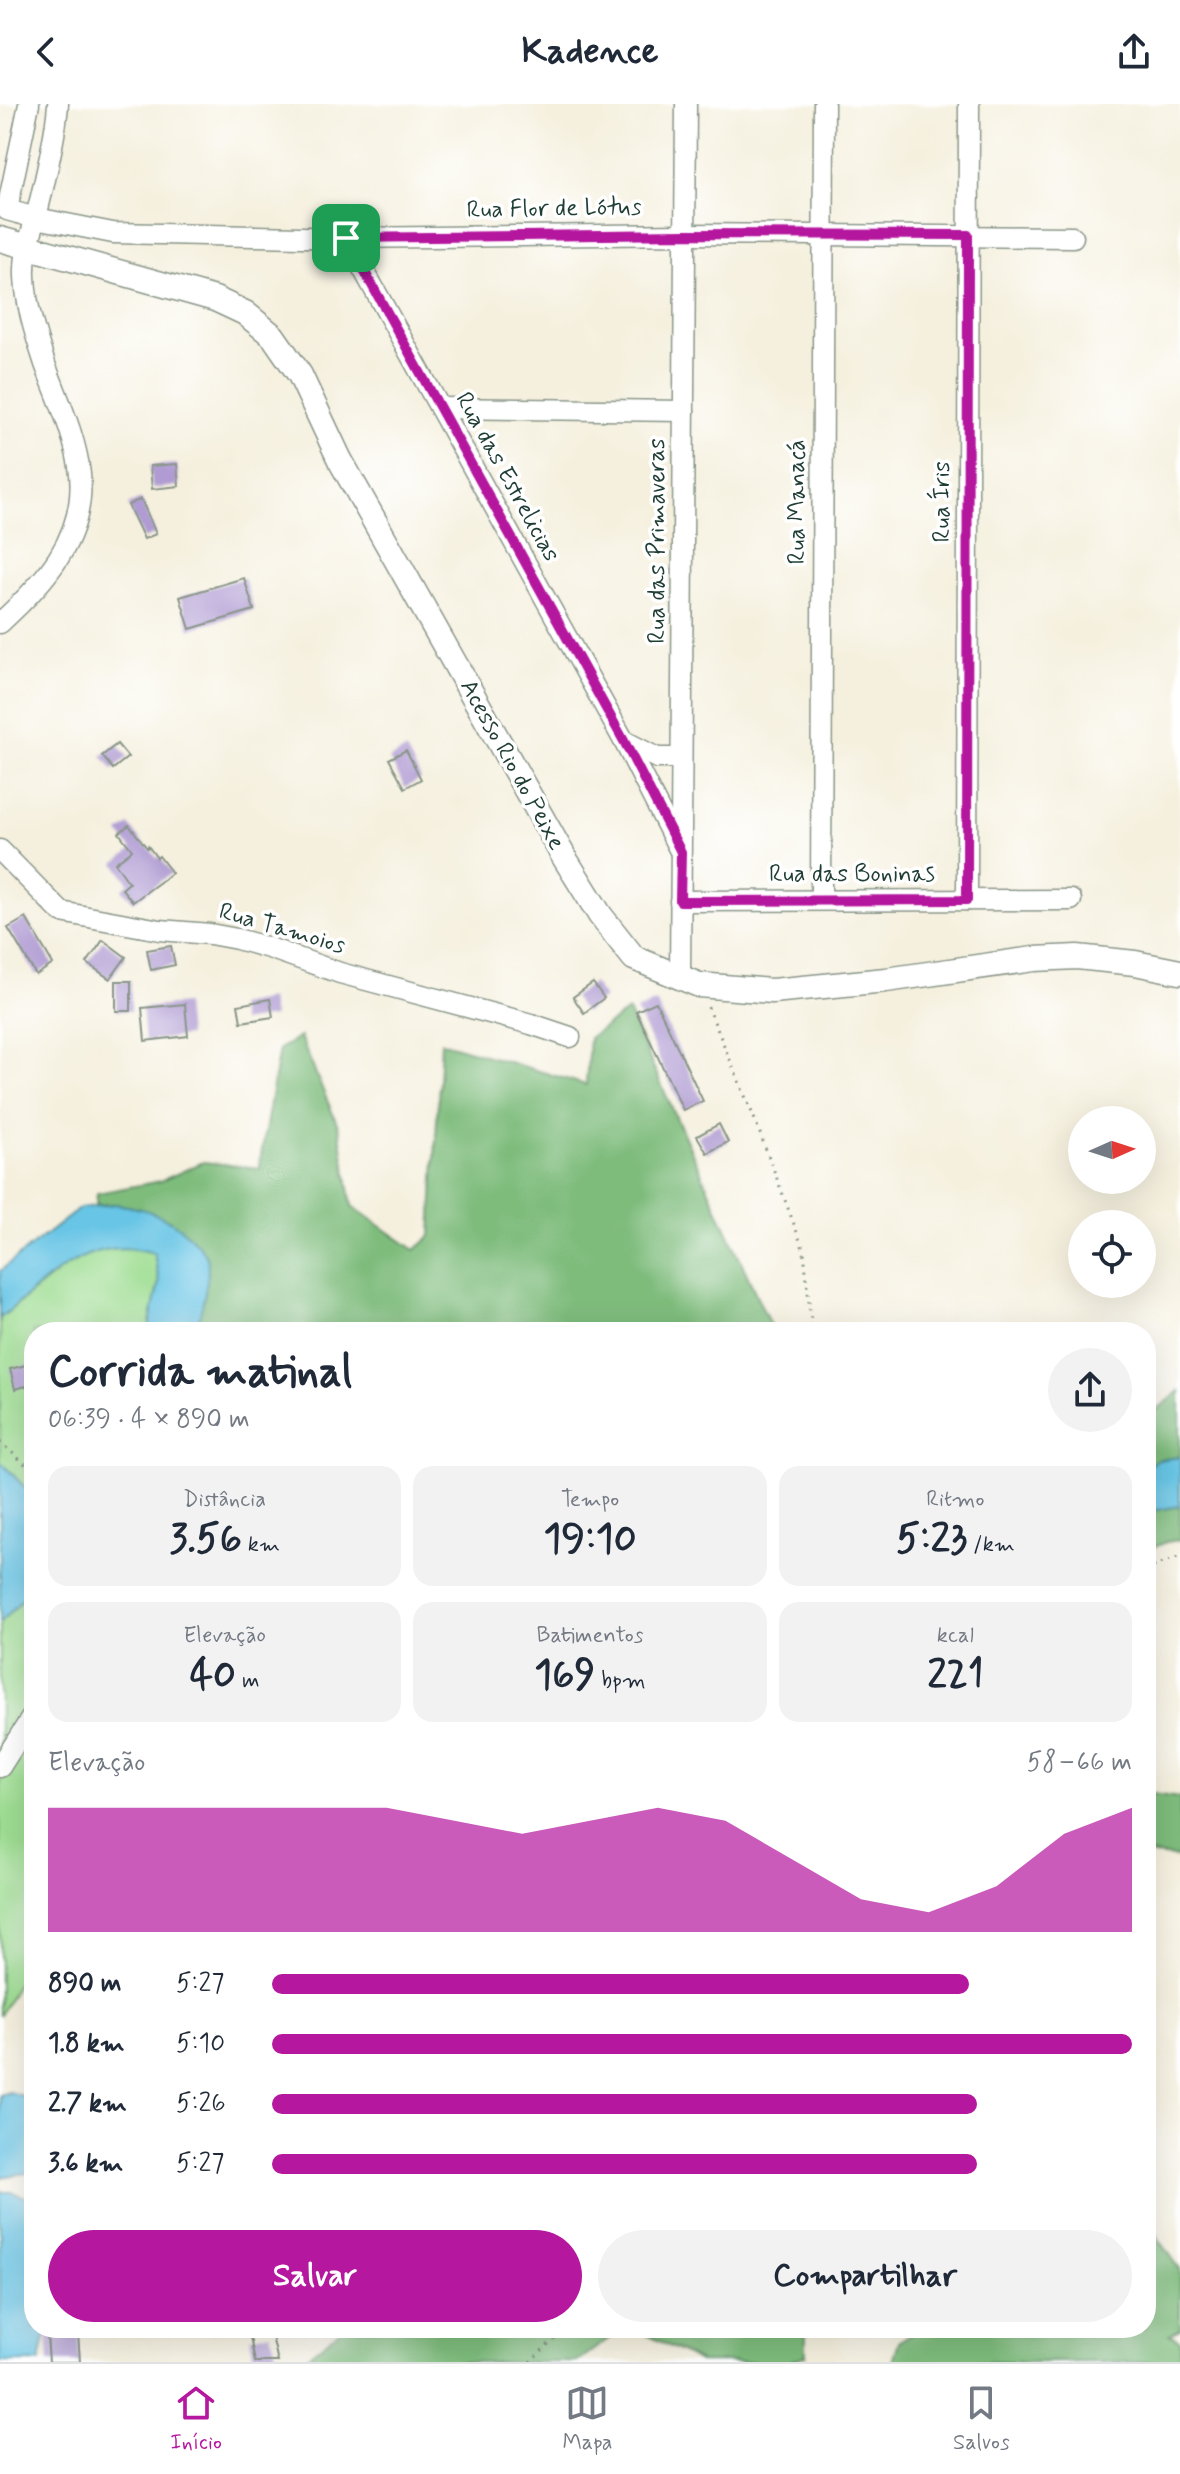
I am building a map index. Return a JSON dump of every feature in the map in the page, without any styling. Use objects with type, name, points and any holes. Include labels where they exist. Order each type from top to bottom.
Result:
[{"type":"street","name":"Rua Flor de Lótus","points":[[29,104],[7,210],[113,233],[346,238],[685,234],[1073,237]]},
{"type":"street","points":[[0,623],[35,591],[64,550],[80,501],[80,474],[74,447],[36,336],[27,303],[24,275],[26,247],[36,218],[58,104]]},
{"type":"street","name":"Rua das Primaveras","points":[[686,104],[680,901],[690,982]]},
{"type":"street","name":"Rua Manacá","points":[[821,900],[824,104]]},
{"type":"street","name":"Rua Íris","points":[[967,900],[969,104]]},
{"type":"street","name":"Rua das Estrelicias","points":[[346,238],[624,741],[681,852]]},
{"type":"street","name":"Acesso Rio do Peixe","points":[[0,239],[215,299],[245,313],[273,336],[300,375],[340,460],[564,857],[600,915],[634,958],[690,982],[772,991],[886,980],[1034,959],[1077,957],[1135,963],[1180,972]]},
{"type":"street","points":[[440,408],[684,411]]},
{"type":"street","points":[[624,741],[657,758],[681,758]]},
{"type":"street","name":"Rua Tamoios","points":[[0,850],[61,912],[248,942],[340,973],[570,1037]]},
{"type":"street","name":"Rua das Boninas","points":[[680,901],[1071,900]]},
{"type":"street","points":[[0,1767],[24,1730]]},
{"type":"path","points":[[690,982],[755,1120],[804,1251],[811,1322]]},
{"type":"path","points":[[0,1442],[24,1463]]},
{"type":"path","points":[[1156,1566],[1180,1556]]},
{"type":"path","points":[[530,2362],[555,2338]]},
{"type":"green space","points":[[628,1011],[768,1322],[198,1322],[207,1271],[206,1255],[115,1204],[96,1205],[97,1193],[161,1181],[203,1162],[259,1168],[279,1049],[300,1037],[339,1128],[352,1206],[415,1250],[431,1236],[441,1042],[586,1085],[589,1038]]},
{"type":"green space","points":[[127,1246],[154,1252],[159,1282],[150,1322],[24,1322],[24,1970],[0,2016],[0,1318],[64,1267],[93,1251]]},
{"type":"green space","points":[[1180,1391],[1180,1457],[1156,1461],[1156,1411]]},
{"type":"green space","points":[[1180,1506],[1180,1540],[1156,1546],[1156,1510]]},
{"type":"green space","points":[[1156,1794],[1180,1798],[1180,1858],[1156,1855]]},
{"type":"green space","points":[[1156,2234],[1180,2269],[1180,2329],[1169,2334],[1180,2340],[1180,2362],[893,2362],[899,2341],[905,2338],[1156,2338]]},
{"type":"green space","points":[[330,2338],[609,2338],[577,2362],[300,2362]]},
{"type":"green space","points":[[653,2338],[806,2338],[806,2355],[789,2362],[700,2362]]},
{"type":"water","points":[[115,1204],[138,1208],[170,1221],[188,1234],[207,1258],[208,1275],[198,1322],[150,1322],[159,1282],[154,1253],[130,1248],[89,1254],[70,1263],[0,1318],[0,1271],[80,1208]]},
{"type":"water","points":[[1180,1457],[1180,1506],[1156,1510],[1157,1460]]},
{"type":"water","points":[[0,1461],[24,1486],[24,1598],[0,1623]]},
{"type":"water","points":[[9,2092],[24,2096],[24,2173],[0,2177],[0,2095]]},
{"type":"water","points":[[0,2192],[12,2192],[24,2196],[24,2338],[45,2338],[40,2362],[0,2362]]},
{"type":"building","points":[[177,464],[179,486],[152,489],[150,466]]},
{"type":"building","points":[[141,499],[156,534],[144,539],[128,505]]},
{"type":"building","points":[[244,578],[254,610],[190,629],[180,597]]},
{"type":"building","points":[[117,744],[128,757],[113,769],[102,756]]},
{"type":"building","points":[[406,750],[421,779],[405,788],[389,759]]},
{"type":"building","points":[[129,825],[172,873],[133,902],[122,889],[129,883],[115,863],[132,850],[119,833]]},
{"type":"building","points":[[26,918],[53,964],[36,975],[8,928]]},
{"type":"building","points":[[103,940],[126,957],[110,979],[87,963]]},
{"type":"building","points":[[171,946],[175,965],[151,970],[147,950]]},
{"type":"building","points":[[116,981],[131,981],[131,1011],[116,1011]]},
{"type":"building","points":[[593,983],[604,998],[584,1013],[573,997]]},
{"type":"building","points":[[270,999],[273,1017],[241,1022],[238,1005]]},
{"type":"building","points":[[656,1002],[703,1101],[683,1110],[636,1011]]},
{"type":"building","points":[[185,1004],[188,1036],[145,1041],[142,1008]]},
{"type":"building","points":[[719,1124],[728,1142],[707,1153],[697,1136]]},
{"type":"building","points":[[24,1366],[24,1387],[15,1389],[10,1369]]},
{"type":"building","points":[[47,2338],[78,2338],[80,2362],[49,2362]]},
{"type":"building","points":[[250,2338],[272,2338],[278,2362],[255,2362]]},
{"type":"route","points":[[968,235],[967,900],[680,901],[681,852],[624,741],[346,238],[968,235]]}]
